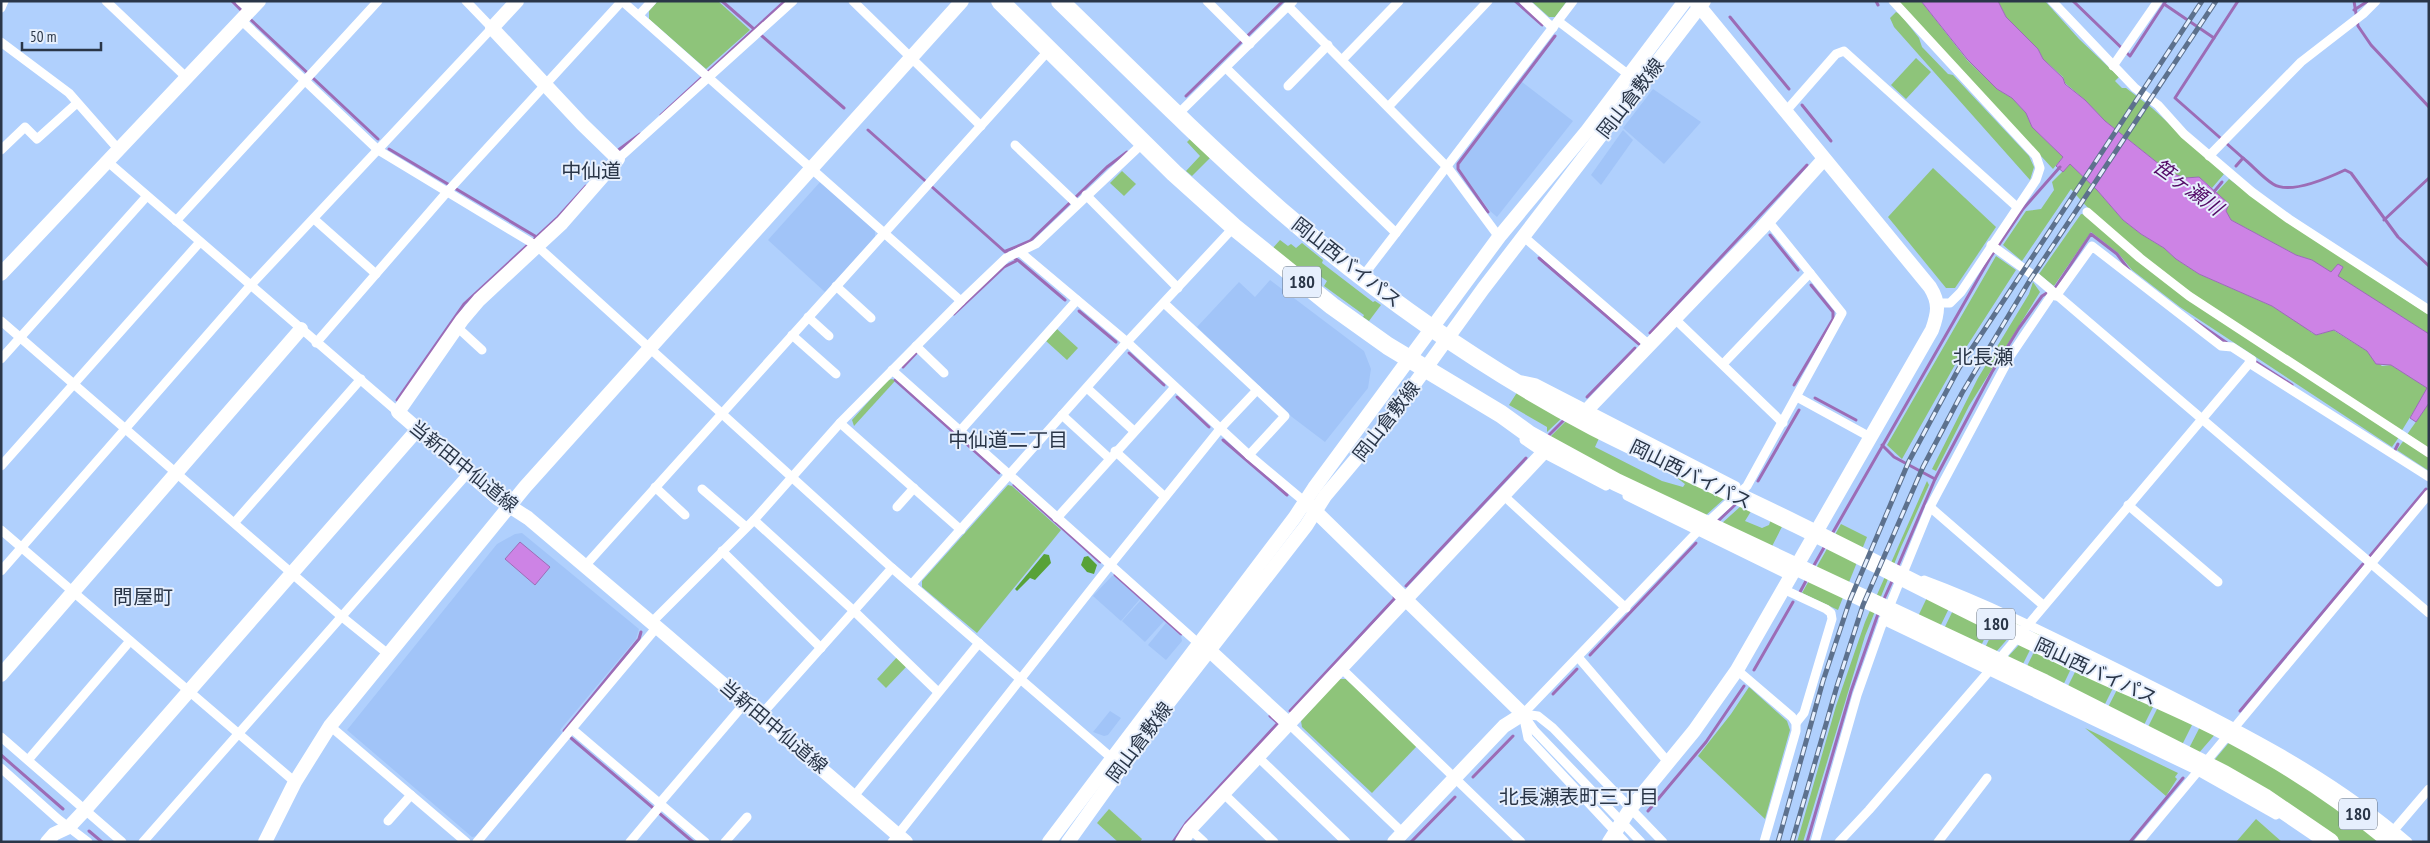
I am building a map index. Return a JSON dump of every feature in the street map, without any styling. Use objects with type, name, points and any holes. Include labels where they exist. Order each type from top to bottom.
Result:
[{"type":"highway","name":"岡山西バイパス","points":[[1000,1],[1143,144],[1234,227],[1332,306],[1388,346],[1501,414],[1556,450],[1652,500],[2044,683],[2224,774],[2300,820],[2330,842]]},
{"type":"highway","name":"岡山西バイパス","points":[[1060,1],[1177,115],[1283,212],[1363,276],[1448,338],[1507,376],[1591,425],[1668,464],[1791,522],[2061,656],[2200,718],[2243,741],[2321,788],[2393,836]]},
{"type":"street","points":[[1,8],[4,1]]},
{"type":"street","points":[[106,1],[186,78]]},
{"type":"street","points":[[176,221],[378,1]]},
{"type":"street","points":[[466,1],[582,124],[615,156],[706,76],[759,33],[793,1]]},
{"type":"street","points":[[1,571],[250,286],[517,1]]},
{"type":"street","points":[[316,343],[451,188],[622,1],[962,301]]},
{"type":"street","points":[[639,15],[652,1]]},
{"type":"street","points":[[853,1],[981,126]]},
{"type":"street","points":[[265,842],[295,782],[330,726],[510,506],[962,1]]},
{"type":"street","points":[[1342,60],[1398,1]]},
{"type":"street","points":[[1389,106],[1488,1]]},
{"type":"street","points":[[1524,1],[1629,75]]},
{"type":"street","points":[[1363,276],[1448,168],[1573,1]]},
{"type":"street","name":"岡山倉敷線","points":[[1049,842],[1116,762],[1204,647],[1306,526],[1310,507],[1433,327],[1499,237],[1629,75],[1685,1]]},
{"type":"street","points":[[1893,1],[2036,156],[2040,168],[2036,180],[2017,207],[1994,248],[1961,292],[1950,303],[1938,303]]},
{"type":"street","points":[[2052,1],[2135,88],[2158,105],[2184,134],[2210,156],[2289,219],[2429,310]]},
{"type":"street","points":[[2114,66],[2158,1]]},
{"type":"street","points":[[2210,156],[2301,62],[2376,1]]},
{"type":"street","points":[[1209,2],[1247,41]]},
{"type":"street","points":[[1523,714],[1524,728],[1528,738],[1616,838],[1630,809],[1716,703],[1738,670],[1818,526],[1932,330],[1937,315],[1938,303],[1930,287],[1824,159],[1700,3]]},
{"type":"street","name":"岡山倉敷線","points":[[1310,507],[1325,496],[1387,422],[1700,3]]},
{"type":"street","points":[[1177,115],[1226,68],[1247,41],[1290,4],[1448,168],[1499,237]]},
{"type":"street","points":[[1,274],[108,162],[247,10],[378,150],[451,188],[532,243],[651,348],[892,568],[1116,762]]},
{"type":"street","points":[[1,42],[69,93],[119,150]]},
{"type":"street","points":[[1288,86],[1328,45]]},
{"type":"street","points":[[584,566],[1049,50]]},
{"type":"street","points":[[1786,111],[1836,54],[1844,51],[2017,207]]},
{"type":"street","points":[[1226,68],[1396,233]]},
{"type":"street","points":[[1,150],[25,127],[37,139],[77,103]]},
{"type":"street","points":[[476,842],[572,729],[654,625],[722,551],[754,520],[840,422],[892,370],[918,348],[962,301],[1014,254],[1036,244],[1074,201],[1086,195],[1143,144]]},
{"type":"street","points":[[1016,145],[1074,201]]},
{"type":"street","name":"当新田中仙道線","points":[[615,156],[562,223],[532,243],[479,300],[457,327],[398,412],[497,498],[528,518],[855,795],[899,839]]},
{"type":"street","points":[[1586,410],[1768,221],[1824,159]]},
{"type":"street","points":[[108,162],[398,412]]},
{"type":"street","points":[[1086,195],[1178,288]]},
{"type":"street","points":[[1,359],[147,196]]},
{"type":"street","points":[[2087,212],[2140,258],[2189,296],[2429,453]]},
{"type":"street","points":[[314,219],[376,274]]},
{"type":"street","points":[[892,370],[1289,724],[1398,837],[1504,726],[1523,714],[1698,531],[1743,490],[1783,423],[1842,313],[1768,221]]},
{"type":"street","points":[[912,584],[1010,476],[1127,342],[1234,227]]},
{"type":"street","points":[[1524,237],[1649,345]]},
{"type":"street","points":[[1,466],[72,383],[200,242]]},
{"type":"street","points":[[1815,842],[1857,695],[1883,620],[1930,507],[2011,355],[2052,293],[2092,246],[2221,346],[2232,347],[2252,360],[1990,670],[1839,842]]},
{"type":"street","points":[[1994,248],[2052,293],[2429,613]]},
{"type":"street","points":[[1014,254],[1077,300],[1127,342],[1220,429],[1310,507],[1407,599],[1523,714],[1534,730],[1641,842]]},
{"type":"street","points":[[1723,364],[1810,273]]},
{"type":"street","points":[[836,286],[871,318]]},
{"type":"street","points":[[2412,299],[2429,302]]},
{"type":"street","points":[[960,431],[1077,300]]},
{"type":"street","points":[[1164,303],[1285,416],[1249,455]]},
{"type":"street","points":[[808,317],[829,336]]},
{"type":"street","points":[[1675,319],[1783,423]]},
{"type":"street","points":[[1,322],[293,572],[341,616],[388,654]]},
{"type":"street","points":[[457,327],[482,350]]},
{"type":"street","points":[[1,675],[301,329]]},
{"type":"street","points":[[792,335],[836,374]]},
{"type":"street","points":[[918,348],[944,373]]},
{"type":"street","points":[[2249,364],[2429,477]]},
{"type":"street","points":[[1507,376],[1536,383],[1743,490],[1818,526]]},
{"type":"street","points":[[235,522],[361,379]]},
{"type":"street","points":[[1057,518],[1175,387]]},
{"type":"street","points":[[1087,388],[1134,431]]},
{"type":"street","points":[[899,839],[1020,679],[1110,565],[1220,429],[1257,390]]},
{"type":"street","points":[[1797,397],[1870,437]]},
{"type":"street","points":[[1501,414],[1518,436],[1543,453],[1790,576]]},
{"type":"street","points":[[1062,415],[1165,497]]},
{"type":"street","points":[[840,422],[961,530]]},
{"type":"street","points":[[47,842],[54,834],[69,827],[85,810],[418,429]]},
{"type":"street","points":[[1182,842],[1190,829],[1543,453]]},
{"type":"street","points":[[143,842],[468,473]]},
{"type":"street","points":[[655,488],[685,515]]},
{"type":"street","points":[[897,507],[914,488]]},
{"type":"street","points":[[702,489],[746,527]]},
{"type":"street","points":[[2139,842],[2429,494]]},
{"type":"street","points":[[1503,495],[1626,608]]},
{"type":"street","points":[[2128,505],[2218,582]]},
{"type":"street","points":[[1930,507],[2043,605]]},
{"type":"street","points":[[754,520],[854,611],[938,692]]},
{"type":"street","points":[[1,530],[295,782]]},
{"type":"street","points":[[722,551],[821,648]]},
{"type":"street","points":[[762,716],[892,568]]},
{"type":"street","points":[[1903,572],[1979,601],[2028,624],[2234,726],[2294,758],[2393,836],[2408,842]]},
{"type":"street","points":[[1764,842],[1796,730],[1796,723],[1804,712],[1832,619],[1831,613],[1826,609],[1783,590]]},
{"type":"street","points":[[1883,620],[2198,771],[2260,805],[2315,842]]},
{"type":"street","points":[[28,760],[130,641]]},
{"type":"street","points":[[855,795],[979,643]]},
{"type":"street","points":[[1578,657],[1668,762]]},
{"type":"street","points":[[1342,669],[1521,842]]},
{"type":"street","points":[[1738,670],[1796,723]]},
{"type":"street","points":[[630,842],[745,703]]},
{"type":"street","points":[[1523,714],[1538,716],[1553,728],[1663,842]]},
{"type":"street","points":[[330,726],[466,842]]},
{"type":"street","points":[[572,729],[659,807],[705,842]]},
{"type":"street","points":[[1,737],[122,842]]},
{"type":"street","points":[[1258,757],[1346,842]]},
{"type":"street","name":"岡山倉敷線","points":[[1068,842],[1116,762]]},
{"type":"street","points":[[1,768],[88,842]]},
{"type":"street","points":[[1938,842],[1987,778]]},
{"type":"street","points":[[2393,836],[2429,789]]},
{"type":"street","points":[[1224,794],[1274,842]]},
{"type":"street","points":[[388,821],[411,795]]},
{"type":"street","points":[[724,842],[747,817]]},
{"type":"street","points":[[64,842],[69,827]]},
{"type":"street","points":[[1190,829],[1204,842]]},
{"type":"shaded area","points":[[1522,82],[1573,121],[1497,217],[1489,210],[1460,170],[1459,165]]},
{"type":"shaded area","points":[[1653,89],[1701,122],[1664,164],[1623,128]]},
{"type":"shaded area","points":[[1623,130],[1633,140],[1601,185],[1591,175]]},
{"type":"shaded area","points":[[821,181],[875,231],[875,238],[825,292],[768,240]]},
{"type":"shaded area","points":[[1270,280],[1364,351],[1371,369],[1368,388],[1325,442],[1292,417],[1197,327],[1239,282],[1255,297]]},
{"type":"shaded area","points":[[522,533],[639,629],[636,639],[560,730],[564,734],[477,836],[472,837],[347,730],[497,544],[515,534]]},
{"type":"shaded area","points":[[1112,576],[1140,599],[1121,621],[1093,596]]},
{"type":"shaded area","points":[[1141,600],[1164,621],[1145,642],[1122,621]]},
{"type":"shaded area","points":[[1166,623],[1181,636],[1182,641],[1166,660],[1148,645]]},
{"type":"shaded area","points":[[1110,711],[1121,718],[1108,735],[1104,736],[1093,732]]},
{"type":"green space","points":[[658,1],[718,1],[750,30],[706,69],[649,19],[649,11]]},
{"type":"green space","points":[[1531,1],[1567,1],[1555,17],[1549,17]]},
{"type":"green space","points":[[1898,1],[1921,1],[1967,60],[1997,89],[2012,98],[2026,113],[2032,127],[2063,157],[2053,169]]},
{"type":"green space","points":[[1998,1],[2045,1],[2079,39],[2119,77],[2115,81],[2122,88],[2126,88],[2152,108],[2224,174],[2212,188],[2199,177],[2185,178],[2169,172],[2105,121],[2065,83],[2063,77],[2043,59],[2038,49],[2006,17]]},
{"type":"green space","points":[[1896,12],[1900,14],[1919,38],[1922,47],[1948,74],[1953,75],[2029,156],[2034,167],[2030,180],[1894,27],[1890,18]]},
{"type":"green space","points":[[1916,58],[1931,72],[1906,99],[1891,85]]},
{"type":"green space","points":[[1190,139],[1210,158],[1192,176],[1186,171],[1200,156],[1187,142]]},
{"type":"green space","points":[[2070,164],[2097,190],[2123,220],[2199,274],[2272,306],[2312,333],[2317,335],[2333,330],[2367,351],[2382,366],[2391,365],[2428,388],[2401,432],[2263,343],[2183,287],[2110,229],[2071,189],[2022,261],[2003,245],[2026,211],[2041,209],[2054,190],[2052,182]]},
{"type":"green space","points":[[1933,168],[1996,227],[1955,288],[1946,288],[1888,217]]},
{"type":"green space","points":[[1122,171],[1136,184],[1124,196],[1110,183]]},
{"type":"green space","points":[[2229,179],[2283,219],[2429,315],[2429,334],[2337,276],[2343,267],[2338,264],[2331,273],[2312,260],[2296,255],[2231,220],[2216,193]]},
{"type":"green space","points":[[2081,214],[2088,215],[2138,260],[2399,437],[2392,447],[2180,307],[2132,270],[2118,253],[2091,232],[2054,286],[2039,274]]},
{"type":"green space","points":[[1280,240],[1288,246],[1291,244],[1296,248],[1302,243],[1323,260],[1322,263],[1373,302],[1375,301],[1381,305],[1369,321],[1363,317],[1364,315],[1324,286],[1327,281],[1320,276],[1316,280],[1312,280],[1272,249]]},
{"type":"green space","points":[[1996,256],[2016,270],[1956,363],[1902,459],[1887,445]]},
{"type":"green space","points":[[2033,282],[2040,292],[1969,406],[1936,471],[1932,469],[1978,378],[2029,294]]},
{"type":"green space","points":[[1057,329],[1078,348],[1067,360],[1046,341]]},
{"type":"green space","points":[[892,379],[895,381],[854,426],[852,420],[888,380]]},
{"type":"green space","points":[[1518,391],[1563,417],[1547,432],[1547,427],[1509,405]]},
{"type":"green space","points":[[2429,403],[2429,450],[2406,436]]},
{"type":"green space","points":[[1567,420],[1600,436],[1595,447],[1662,481],[1683,487],[1685,484],[1668,471],[1734,490],[1695,525],[1550,437]]},
{"type":"green space","points":[[2404,440],[2429,456],[2429,471],[2397,450]]},
{"type":"green space","points":[[1927,481],[1929,485],[1901,547],[1865,636],[1803,842],[1797,842],[1836,706],[1865,622]]},
{"type":"green space","points":[[1008,485],[1012,486],[1061,530],[977,633],[922,587],[922,581]]},
{"type":"green space","points":[[1751,497],[1758,500],[1745,521],[1762,528],[1769,525],[1775,508],[1788,515],[1766,558],[1711,533]]},
{"type":"green space","points":[[1841,524],[1867,537],[1838,610],[1802,593]]},
{"type":"green space","points":[[1044,554],[1049,555],[1051,563],[1035,580],[1030,578],[1017,591],[1015,589]]},
{"type":"green space","points":[[1088,556],[1097,565],[1094,574],[1087,572],[1081,565],[1084,557]]},
{"type":"green space","points":[[1933,585],[2019,624],[1988,661],[1912,629]],"holes":[[[1955,596],[1959,598],[1940,637],[1936,635]],[[1995,617],[1999,619],[1981,656],[1977,654]]]},
{"type":"green space","points":[[2031,632],[2037,633],[2199,711],[2177,755],[2005,673],[2002,667],[2004,661]],"holes":[[[2037,636],[2041,638],[2022,676],[2018,674]],[[2077,656],[2082,658],[2063,696],[2059,694]],[[2120,674],[2124,676],[2103,717],[2100,714]],[[2160,693],[2164,695],[2143,737],[2139,735]]]},
{"type":"green space","points":[[898,656],[907,666],[886,688],[877,679]]},
{"type":"green space","points":[[1339,679],[1346,679],[1417,746],[1372,793],[1302,727],[1301,721]]},
{"type":"green space","points":[[1749,687],[1787,721],[1790,730],[1765,819],[1698,756],[1731,714]]},
{"type":"green space","points":[[2206,715],[2224,724],[2191,762],[2184,758]]},
{"type":"green space","points":[[2085,728],[2178,773],[2175,777],[2177,779],[2166,796]]},
{"type":"green space","points":[[2237,733],[2383,842],[2342,842],[2303,815],[2206,770]]},
{"type":"green space","points":[[1109,809],[1142,839],[1140,842],[1118,842],[1097,823]]},
{"type":"green space","points":[[2256,819],[2282,842],[2236,842]]},
{"type":"water","name":"笹ヶ瀬川","points":[[1921,1],[1998,1],[2006,17],[2038,49],[2043,59],[2063,78],[2065,84],[2085,100],[2105,121],[2169,172],[2185,178],[2199,177],[2229,204],[2226,211],[2231,220],[2296,255],[2312,260],[2331,272],[2338,264],[2343,267],[2338,276],[2429,334],[2429,403],[2416,422],[2410,418],[2427,388],[2391,365],[2376,364],[2367,351],[2334,330],[2316,335],[2272,306],[2199,274],[2123,220],[2097,190],[2070,164],[2063,172],[2056,166],[2063,157],[2032,127],[2026,113],[2012,98],[1997,89],[1967,59]]},
{"type":"water","points":[[520,542],[550,567],[535,585],[505,559]]},
{"type":"waterway","points":[[232,1],[243,12]]},
{"type":"waterway","points":[[722,1],[844,108]]},
{"type":"waterway","points":[[661,115],[785,1]]},
{"type":"waterway","points":[[1186,96],[1283,1]]},
{"type":"waterway","points":[[1515,1],[1542,25]]},
{"type":"waterway","points":[[1876,1],[1878,5]]},
{"type":"waterway","points":[[2073,1],[2130,56],[2166,1]]},
{"type":"waterway","points":[[2238,1],[2175,98],[2243,158]]},
{"type":"waterway","points":[[2354,1],[2358,26],[2371,45],[2429,107]]},
{"type":"waterway","points":[[2354,10],[2368,1]]},
{"type":"waterway","points":[[2164,4],[2214,38]]},
{"type":"waterway","points":[[1730,17],[1789,89]]},
{"type":"waterway","points":[[249,18],[378,139]]},
{"type":"waterway","points":[[1488,212],[1458,169],[1458,164],[1555,36]]},
{"type":"waterway","points":[[1802,105],[1831,141]]},
{"type":"waterway","points":[[868,130],[1004,251],[1019,261],[1065,300]]},
{"type":"waterway","points":[[617,151],[640,134]]},
{"type":"waterway","points":[[389,149],[535,236]]},
{"type":"waterway","points":[[1006,251],[1030,241],[1107,167],[1127,152]]},
{"type":"waterway","points":[[2236,166],[2243,158],[2273,184],[2289,188],[2309,184],[2345,170],[2351,173],[2398,237],[2429,266]]},
{"type":"waterway","points":[[1650,333],[1807,165]]},
{"type":"waterway","points":[[1832,534],[1990,258],[2023,209],[2060,167]]},
{"type":"waterway","points":[[2384,220],[2429,178]]},
{"type":"waterway","name":"笹ヶ瀬川","points":[[2213,193],[2222,182]]},
{"type":"waterway","points":[[397,400],[464,304],[558,217],[586,186]]},
{"type":"waterway","points":[[1897,568],[1935,479],[1992,372],[2019,328],[2042,296],[2055,288],[2091,234],[2117,254],[2129,270]]},
{"type":"waterway","points":[[1770,235],[1798,270]]},
{"type":"waterway","points":[[1539,258],[1639,344]]},
{"type":"waterway","points":[[954,314],[1004,267],[1016,261]]},
{"type":"waterway","points":[[1794,385],[1833,319],[1833,312],[1811,285]]},
{"type":"waterway","points":[[1079,311],[1116,342]]},
{"type":"waterway","points":[[2195,321],[2227,343]]},
{"type":"waterway","points":[[1587,397],[1635,348]]},
{"type":"waterway","points":[[903,367],[919,350]]},
{"type":"waterway","points":[[1129,353],[1164,385]]},
{"type":"waterway","points":[[2253,360],[2292,385]]},
{"type":"waterway","points":[[895,380],[999,473]]},
{"type":"waterway","points":[[1177,397],[1209,427]]},
{"type":"waterway","points":[[1815,398],[1856,420]]},
{"type":"waterway","points":[[1758,481],[1799,410]]},
{"type":"waterway","points":[[1548,436],[1565,419]]},
{"type":"waterway","points":[[1223,440],[1287,495]]},
{"type":"waterway","points":[[2394,452],[2398,444]]},
{"type":"waterway","points":[[1882,445],[1894,457],[1935,479]]},
{"type":"waterway","points":[[1406,586],[1526,458]]},
{"type":"waterway","points":[[1014,485],[1100,562]]},
{"type":"waterway","points":[[2370,556],[2426,489]]},
{"type":"waterway","points":[[1717,522],[1738,502]]},
{"type":"waterway","points":[[1590,655],[1696,543]]},
{"type":"waterway","points":[[1813,567],[1826,544]]},
{"type":"waterway","points":[[2240,711],[2363,564]]},
{"type":"waterway","points":[[1115,575],[1181,634]]},
{"type":"waterway","points":[[1800,592],[1807,579]]},
{"type":"waterway","points":[[1883,601],[1893,579]]},
{"type":"waterway","points":[[1290,711],[1394,597]]},
{"type":"waterway","points":[[1754,670],[1793,602]]},
{"type":"waterway","points":[[1807,842],[1851,691],[1879,611]]},
{"type":"waterway","points":[[564,731],[639,639],[641,632]]},
{"type":"waterway","points":[[1553,694],[1577,669]]},
{"type":"waterway","points":[[1648,811],[1706,742],[1744,686]]},
{"type":"waterway","points":[[1173,842],[1186,823],[1278,723],[1270,716]]},
{"type":"waterway","points":[[1473,777],[1513,736]]},
{"type":"waterway","points":[[571,738],[693,842]]},
{"type":"waterway","points":[[1,755],[63,809]]},
{"type":"waterway","points":[[2130,842],[2183,778]]},
{"type":"waterway","points":[[1411,842],[1455,797]]},
{"type":"waterway","points":[[89,831],[102,842]]},
{"type":"railway","points":[[1778,842],[1823,681],[1850,600],[1909,461],[1959,368],[2202,1]]},
{"type":"railway","points":[[1792,842],[1837,686],[1863,605],[1923,467],[1962,393],[2030,280],[2216,1]]},
{"type":"district","name":"中仙道","points":[[591,171]]},
{"type":"district","name":"北長瀬","points":[[1983,357]]},
{"type":"district","name":"中仙道二丁目","points":[[1008,440]]},
{"type":"district","name":"問屋町","points":[[143,597]]},
{"type":"district","name":"北長瀬表町三丁目","points":[[1579,797]]}]
